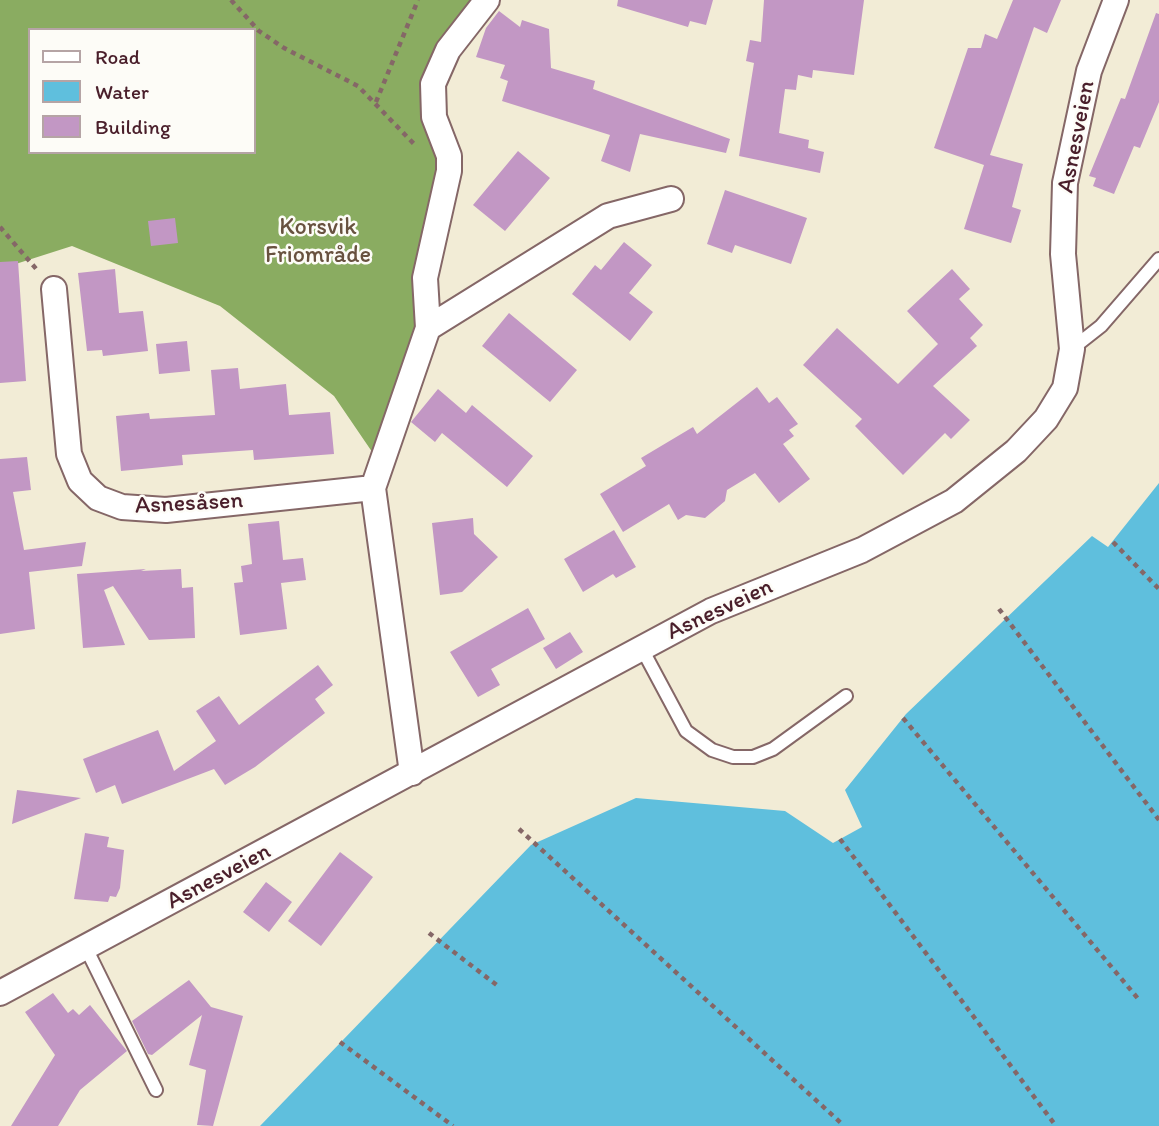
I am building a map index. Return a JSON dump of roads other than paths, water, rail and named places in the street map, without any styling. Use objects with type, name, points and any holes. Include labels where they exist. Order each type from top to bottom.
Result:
[{"type":"street","points":[[412,773],[373,488],[428,328],[425,278],[449,156],[434,117],[433,84],[448,50],[487,0]]},
{"type":"street","name":"Asnesveien","points":[[0,993],[412,773],[641,647],[711,611],[862,550],[954,501],[1016,451],[1046,419],[1065,388],[1072,349],[1063,254],[1065,183],[1089,71],[1116,0]]},
{"type":"street","points":[[428,328],[608,216],[671,199]]},
{"type":"street","name":"Asnesåsen","points":[[54,289],[69,454],[80,481],[98,498],[122,507],[166,510],[373,488]]},
{"type":"lane","points":[[1072,349],[1101,326],[1159,259]]},
{"type":"lane","points":[[641,647],[686,731],[712,750],[733,757],[753,757],[774,749],[846,696]]},
{"type":"lane","points":[[86,948],[156,1090]]},
{"type":"water","points":[[1159,483],[1159,1126],[260,1126],[531,845],[636,798],[785,811],[833,843],[862,827],[845,790],[906,714],[1092,536],[1108,547]]},
{"type":"park label","name":"Korsvik Friområde","points":[[318,242]]}]
